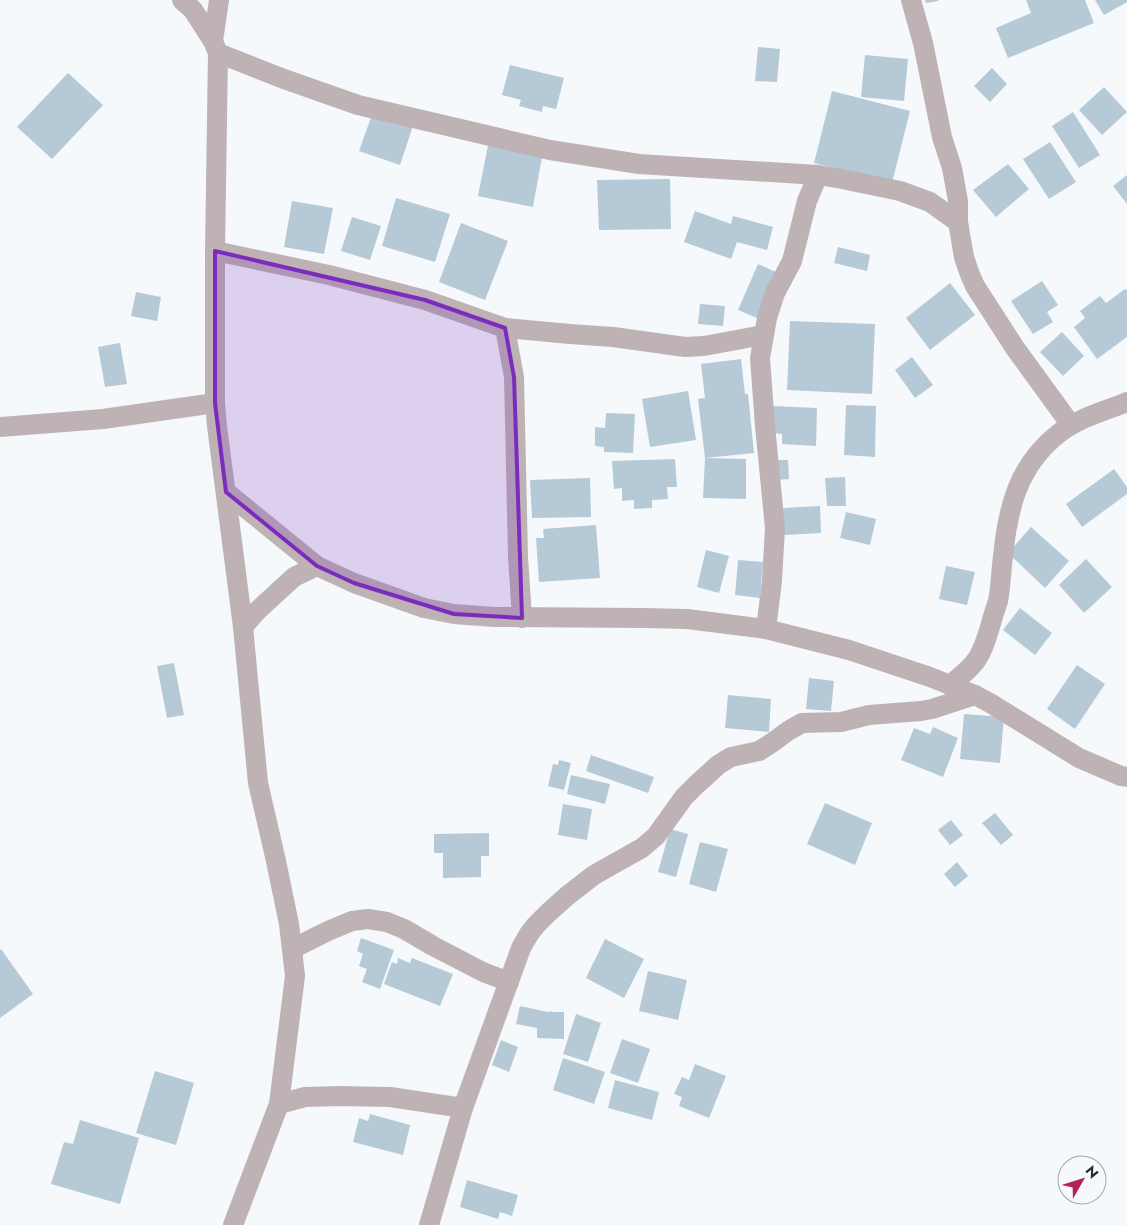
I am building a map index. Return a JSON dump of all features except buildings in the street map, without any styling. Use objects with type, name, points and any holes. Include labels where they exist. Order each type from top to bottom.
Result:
[{"type":"street","points":[[182,0],[193,10],[216,47],[284,79],[358,105],[550,150],[639,164],[818,175],[850,180],[908,194],[930,202],[958,222]]},
{"type":"street","points":[[219,0],[216,47],[215,251],[217,426],[243,626],[258,782],[289,924],[295,976],[279,1104],[233,1225]]},
{"type":"street","points":[[911,0],[923,44],[942,137],[952,168],[958,202],[958,222],[968,272],[1015,348],[1071,425]]},
{"type":"street","points":[[766,629],[776,528],[760,377],[760,358],[767,318],[775,293],[792,261],[807,201],[818,175]]},
{"type":"street","points":[[215,251],[329,275],[406,295],[456,310],[504,328],[613,337],[685,346],[704,346],[764,335]]},
{"type":"street","points":[[504,328],[514,377],[518,557],[522,618]]},
{"type":"street","points":[[950,685],[969,669],[982,652],[998,601],[1011,506],[1028,467],[1042,449],[1071,425],[1086,417],[1127,402]]},
{"type":"street","points":[[0,427],[103,419],[216,403]]},
{"type":"street","points":[[226,492],[317,566],[354,583],[424,608],[454,614],[494,617],[643,618],[687,620],[766,629],[849,650],[930,677],[975,695],[990,702],[1079,758],[1127,777]]},
{"type":"street","points":[[243,626],[294,577],[317,566]]},
{"type":"street","points":[[429,1225],[464,1108],[521,948],[529,934],[548,913],[587,880],[642,848],[656,836],[684,797],[706,776],[731,757],[758,751],[788,730],[802,723],[841,722],[869,715],[921,711],[975,695]]},
{"type":"street","points":[[292,949],[352,921],[368,919],[387,922],[404,929],[483,972],[509,982]]},
{"type":"street","points":[[279,1104],[305,1097],[340,1096],[390,1098],[464,1108]]},
{"type":"highlighted area","points":[[215,251],[425,300],[505,328],[514,377],[522,618],[454,614],[354,583],[317,566],[226,492],[215,403]]}]
